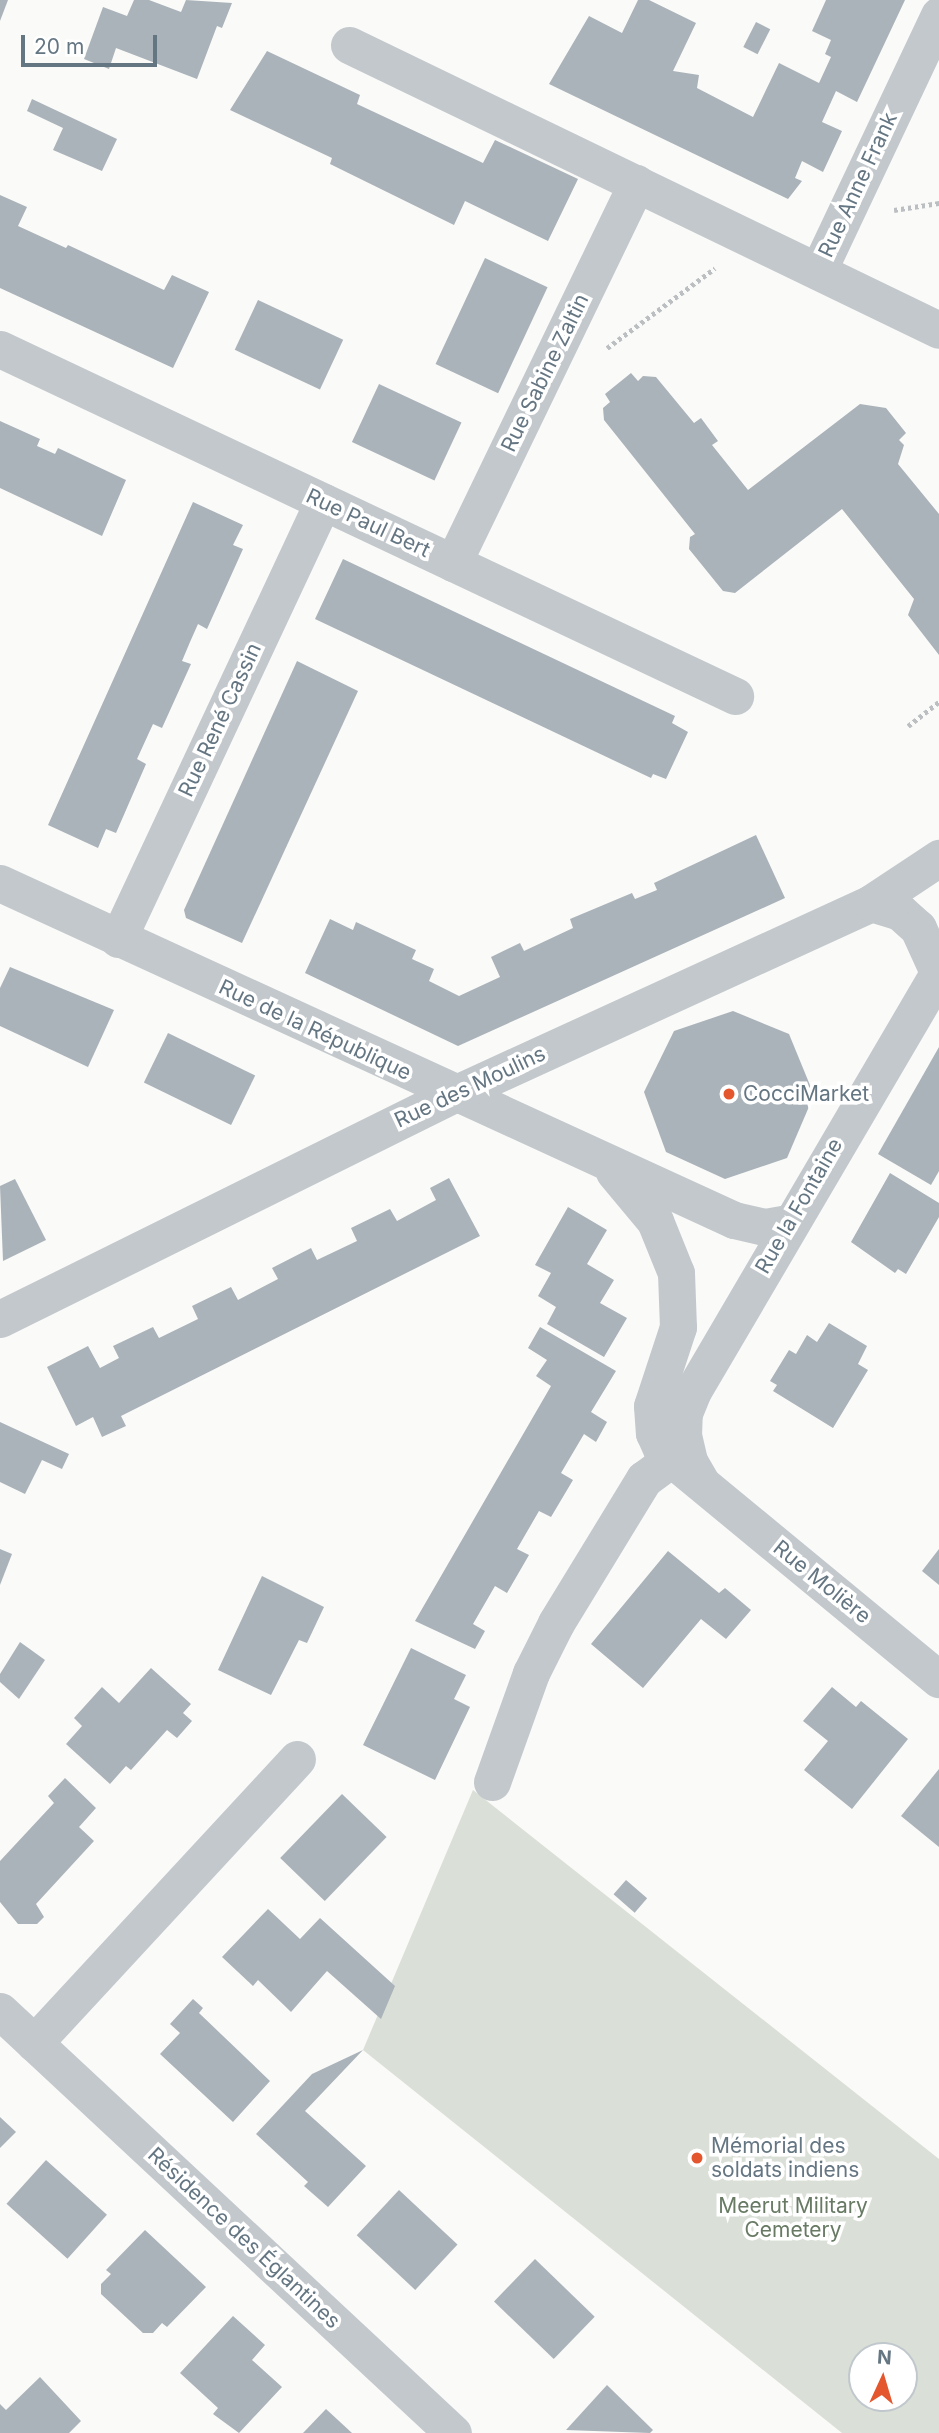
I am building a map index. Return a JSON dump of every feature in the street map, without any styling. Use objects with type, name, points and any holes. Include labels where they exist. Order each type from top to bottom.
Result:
[{"type":"street","name":"Rue Anne Frank","points":[[939,15],[818,271],[939,330]]},
{"type":"street","points":[[349,45],[818,271]]},
{"type":"street","name":"Rue Sabine Zaltin","points":[[453,563],[636,183]]},
{"type":"street","name":"Rue Paul Bert","points":[[0,349],[736,696]]},
{"type":"street","name":"Rue René Cassin","points":[[118,939],[323,502]]},
{"type":"street","name":"Rue des Moulins","points":[[0,1319],[452,1094],[882,897],[939,858]]},
{"type":"street","name":"Rue de la République","points":[[0,883],[605,1164],[745,1224],[788,1223]]},
{"type":"street","points":[[882,897],[939,889]]},
{"type":"street","points":[[882,897],[918,928],[939,971]]},
{"type":"street","name":"Rue la Fontaine","points":[[677,1454],[684,1413],[693,1391],[788,1223],[939,971]]},
{"type":"street","name":"Rue la Fontaine","points":[[605,1164],[655,1221],[676,1273],[678,1327],[652,1406],[654,1433],[677,1454],[704,1486]]},
{"type":"street","points":[[492,1782],[531,1673],[556,1623],[644,1479],[677,1454]]},
{"type":"street","name":"Rue Molière","points":[[704,1486],[939,1679]]},
{"type":"street","points":[[34,2043],[297,1759]]},
{"type":"street","name":"Résidence des Églantines","points":[[0,2011],[453,2433]]},
{"type":"path","points":[[597,355],[753,240]]},
{"type":"path","points":[[908,726],[939,702]]},
{"type":"green space","name":"Meerut Military Cemetery","points":[[473,1790],[939,2159],[939,2433],[842,2433],[363,2050]]},
{"type":"building","points":[[0,0],[8,0],[0,21]]},
{"type":"building","points":[[134,0],[149,0],[181,12],[186,0],[232,3],[222,28],[217,26],[197,79],[116,48],[109,69],[84,59],[103,7],[127,16]]},
{"type":"building","points":[[638,0],[649,0],[696,23],[673,71],[699,75],[697,88],[753,117],[779,63],[819,83],[831,57],[825,54],[831,40],[812,31],[826,0],[905,0],[857,102],[836,91],[822,122],[842,131],[823,172],[802,161],[795,178],[802,181],[788,199],[549,84],[589,16],[622,33]]},
{"type":"building","points":[[756,22],[770,29],[758,54],[743,47]]},
{"type":"building","points":[[267,51],[360,95],[357,104],[483,163],[495,140],[578,179],[548,241],[465,201],[454,225],[330,164],[332,158],[230,110]]},
{"type":"building","points":[[32,99],[117,139],[102,171],[53,150],[63,128],[27,111]]},
{"type":"building","points":[[0,195],[27,207],[18,226],[66,248],[68,245],[164,290],[172,275],[209,292],[173,368],[0,288]]},
{"type":"building","points":[[485,258],[548,287],[498,393],[436,364]]},
{"type":"building","points":[[258,300],[343,340],[320,390],[235,350]]},
{"type":"building","points":[[631,373],[638,381],[643,376],[656,377],[694,423],[701,418],[718,441],[712,445],[748,490],[860,404],[886,408],[906,433],[899,440],[904,445],[898,464],[939,514],[939,655],[908,615],[914,599],[842,509],[735,593],[723,591],[689,549],[690,537],[695,534],[604,420],[603,408],[610,402],[605,394]]},
{"type":"building","points":[[379,384],[461,422],[434,480],[352,442]]},
{"type":"building","points":[[0,421],[40,439],[37,446],[55,454],[58,448],[126,480],[102,536],[0,488]]},
{"type":"building","points":[[193,502],[243,525],[233,545],[243,549],[207,629],[198,624],[182,661],[191,664],[162,728],[153,724],[137,759],[146,764],[116,833],[106,829],[98,848],[48,825]]},
{"type":"building","points":[[343,559],[675,716],[672,723],[688,732],[666,779],[653,774],[651,778],[315,619]]},
{"type":"building","points":[[297,661],[358,691],[242,943],[186,918],[184,910]]},
{"type":"building","points":[[756,835],[785,898],[458,1046],[305,973],[330,919],[353,930],[356,922],[416,950],[412,959],[434,969],[429,981],[459,996],[500,977],[491,957],[520,943],[524,951],[573,928],[570,919],[632,893],[635,899],[657,890],[654,883]]},
{"type":"building","points":[[10,967],[114,1010],[88,1067],[0,1026],[0,988]]},
{"type":"building","name":"CocciMarket","points":[[733,1011],[789,1034],[814,1095],[787,1158],[725,1179],[666,1152],[644,1092],[674,1031]]},
{"type":"building","points":[[168,1033],[255,1076],[231,1125],[144,1082]]},
{"type":"building","points":[[939,1047],[939,1171],[931,1185],[878,1154]]},
{"type":"building","points":[[890,1173],[939,1203],[939,1217],[906,1274],[898,1269],[895,1273],[851,1242]]},
{"type":"building","points":[[449,1178],[480,1236],[121,1416],[126,1426],[102,1437],[93,1417],[76,1426],[47,1367],[88,1346],[100,1368],[119,1358],[113,1346],[153,1327],[159,1338],[198,1319],[192,1306],[231,1287],[238,1300],[278,1279],[272,1268],[311,1248],[317,1260],[357,1241],[351,1228],[390,1209],[397,1221],[436,1200],[430,1188]]},
{"type":"building","points":[[15,1179],[46,1240],[3,1261],[0,1186]]},
{"type":"building","points":[[568,1207],[607,1230],[587,1264],[614,1280],[600,1303],[627,1318],[604,1357],[547,1324],[556,1307],[538,1296],[551,1273],[535,1265]]},
{"type":"building","points":[[829,1323],[867,1346],[858,1364],[868,1370],[833,1428],[773,1391],[777,1385],[770,1381],[789,1350],[796,1354],[807,1335],[817,1342]]},
{"type":"building","points":[[540,1327],[616,1371],[591,1412],[607,1422],[596,1442],[584,1434],[561,1473],[573,1480],[551,1517],[539,1511],[517,1549],[529,1555],[507,1593],[495,1586],[473,1624],[485,1631],[475,1649],[415,1621],[551,1386],[536,1376],[547,1360],[528,1348]]},
{"type":"building","points":[[0,1422],[69,1454],[62,1469],[42,1460],[25,1494],[0,1482]]},
{"type":"building","points":[[0,1549],[12,1554],[0,1585]]},
{"type":"building","points":[[939,1549],[939,1585],[922,1571]]},
{"type":"building","points":[[668,1551],[719,1593],[725,1588],[751,1610],[726,1639],[701,1619],[643,1688],[591,1644]]},
{"type":"building","points":[[262,1576],[324,1607],[307,1643],[299,1640],[271,1695],[218,1670]]},
{"type":"building","points":[[20,1642],[45,1660],[19,1699],[0,1682],[0,1674]]},
{"type":"building","points":[[411,1648],[466,1675],[454,1699],[470,1707],[435,1780],[363,1745]]},
{"type":"building","points":[[151,1668],[191,1704],[183,1713],[192,1721],[177,1738],[167,1730],[131,1770],[126,1766],[110,1784],[66,1744],[82,1726],[74,1718],[102,1687],[119,1703]]},
{"type":"building","points":[[832,1687],[856,1707],[861,1701],[908,1739],[852,1809],[804,1770],[828,1741],[803,1721]]},
{"type":"building","points":[[939,1769],[939,1847],[901,1816]]},
{"type":"building","points":[[65,1778],[96,1808],[79,1827],[94,1841],[36,1904],[44,1917],[37,1924],[18,1924],[0,1902],[0,1861],[54,1803],[48,1796]]},
{"type":"building","points":[[342,1794],[387,1837],[325,1901],[280,1858]]},
{"type":"building","points":[[626,1880],[647,1898],[635,1913],[614,1894]]},
{"type":"building","points":[[268,1909],[300,1939],[320,1918],[395,1986],[381,2019],[327,1971],[291,2012],[258,1980],[253,1986],[222,1957]]},
{"type":"building","points":[[193,1999],[203,2008],[199,2013],[270,2081],[233,2122],[160,2054],[180,2033],[170,2024]]},
{"type":"building","points":[[363,2050],[305,2111],[366,2166],[328,2207],[304,2186],[308,2182],[256,2134],[312,2074]]},
{"type":"building","points":[[0,2117],[16,2132],[0,2148]]},
{"type":"building","points":[[46,2160],[107,2215],[67,2259],[7,2204]]},
{"type":"building","points":[[399,2190],[458,2245],[415,2290],[357,2235]]},
{"type":"building","points":[[145,2230],[206,2287],[167,2327],[162,2323],[153,2333],[143,2333],[101,2294],[101,2284],[111,2274],[106,2270]]},
{"type":"building","points":[[535,2259],[595,2317],[554,2359],[494,2301]]},
{"type":"building","points":[[233,2316],[265,2345],[252,2360],[282,2387],[239,2433],[213,2414],[218,2408],[180,2373]]},
{"type":"building","points":[[40,2377],[81,2421],[69,2433],[0,2433],[0,2404],[6,2410]]},
{"type":"building","points":[[607,2385],[653,2430],[650,2433],[566,2430]]},
{"type":"building","points":[[326,2409],[352,2433],[303,2433]]},
{"type":"place","name":"CocciMarket","points":[[729,1094]]},
{"type":"place","name":"Mémorial des soldats indiens","points":[[697,2158]]}]
